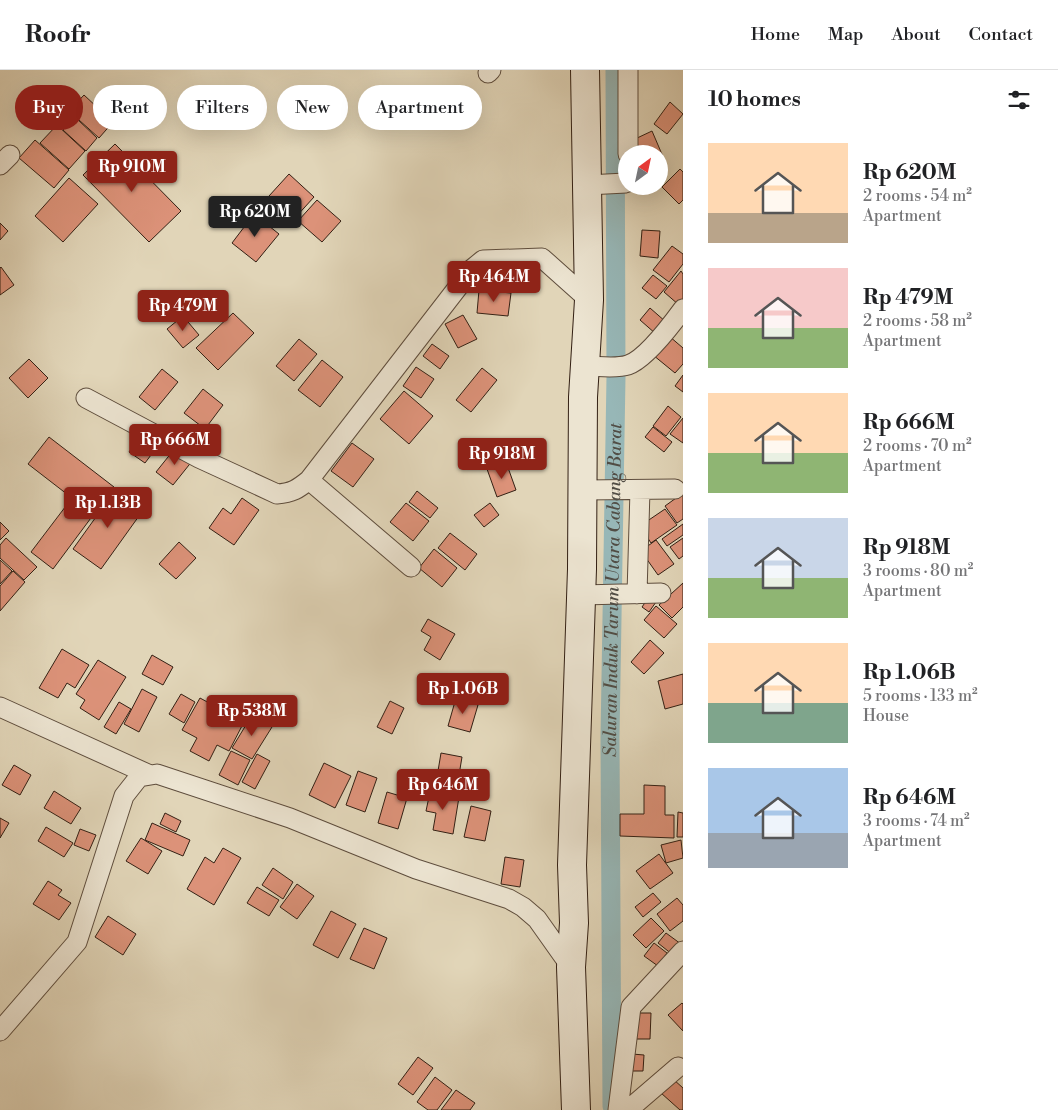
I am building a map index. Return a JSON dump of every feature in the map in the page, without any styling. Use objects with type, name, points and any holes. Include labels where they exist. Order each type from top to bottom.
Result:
[{"type":"street","points":[[576,1110],[571,968],[574,923],[573,827],[590,595],[593,489],[589,300],[592,185],[585,70]]},
{"type":"street","points":[[628,70],[628,145]]},
{"type":"street","points":[[592,185],[618,184]]},
{"type":"street","points":[[86,398],[199,458],[277,494],[290,493],[309,480],[472,270],[483,260],[542,258],[589,300]]},
{"type":"street","points":[[591,366],[626,366],[634,363],[666,332],[683,309]]},
{"type":"street","points":[[309,480],[411,568]]},
{"type":"street","points":[[593,489],[675,489]]},
{"type":"street","points":[[635,593],[637,490]]},
{"type":"street","points":[[590,595],[661,593]]},
{"type":"street","points":[[0,707],[150,775]]},
{"type":"street","points":[[0,1031],[77,942],[124,796],[138,777],[157,774],[290,818],[416,869],[508,899],[523,907],[537,919],[571,968]]},
{"type":"street","points":[[618,1110],[630,1007],[683,951]]},
{"type":"street","points":[[628,1110],[678,1067]]},
{"type":"building","points":[[83,96],[93,103],[93,130],[106,130],[99,138],[83,124]]},
{"type":"building","points":[[670,102],[683,114],[667,134],[654,124]]},
{"type":"building","points":[[83,125],[97,138],[86,151],[63,130],[83,130]]},
{"type":"building","points":[[52,130],[62,130],[85,151],[69,169],[40,143]]},
{"type":"building","points":[[652,131],[658,145],[638,145],[635,139]]},
{"type":"building","points":[[35,140],[69,170],[54,188],[19,158]]},
{"type":"building","points":[[115,144],[181,211],[149,242],[83,175]]},
{"type":"building","points":[[680,169],[683,172],[683,200],[679,204],[668,193],[668,181]]},
{"type":"building","points":[[289,174],[314,197],[294,219],[269,196]]},
{"type":"building","points":[[69,178],[98,204],[63,242],[35,216]]},
{"type":"building","points":[[317,200],[341,221],[322,242],[298,221]]},
{"type":"building","points":[[254,214],[279,234],[256,262],[232,243]]},
{"type":"building","points":[[0,223],[8,231],[0,240]]},
{"type":"building","points":[[642,230],[660,231],[658,258],[640,256]]},
{"type":"building","points":[[672,246],[683,254],[683,264],[669,282],[653,270]]},
{"type":"building","points":[[0,268],[14,285],[0,295]]},
{"type":"building","points":[[488,271],[514,273],[513,291],[487,289]]},
{"type":"building","points":[[681,271],[683,274],[683,300],[679,305],[664,292]]},
{"type":"building","points":[[653,275],[667,286],[656,299],[642,288]]},
{"type":"building","points":[[479,290],[511,293],[508,316],[477,313]]},
{"type":"building","points":[[650,308],[666,322],[656,334],[640,320]]},
{"type":"building","points":[[233,313],[254,333],[218,370],[196,348]]},
{"type":"building","points":[[463,315],[477,339],[458,348],[445,324]]},
{"type":"building","points":[[183,316],[199,335],[183,348],[167,329]]},
{"type":"building","points":[[669,336],[683,348],[683,364],[675,373],[653,355]]},
{"type":"building","points":[[299,339],[317,354],[294,381],[276,366]]},
{"type":"building","points":[[432,344],[449,356],[440,369],[423,356]]},
{"type":"building","points":[[29,359],[48,378],[28,398],[9,378]]},
{"type":"building","points":[[322,360],[343,377],[320,407],[298,390]]},
{"type":"building","points":[[416,367],[434,379],[421,398],[403,386]]},
{"type":"building","points":[[482,368],[497,380],[471,412],[456,400]]},
{"type":"building","points":[[162,369],[178,382],[155,410],[139,397]]},
{"type":"building","points":[[683,375],[683,392],[675,386]]},
{"type":"building","points":[[203,389],[223,405],[205,429],[184,413]]},
{"type":"building","points":[[404,391],[433,416],[409,444],[380,419]]},
{"type":"building","points":[[668,406],[681,417],[666,436],[653,426]]},
{"type":"building","points":[[683,418],[683,443],[670,434]]},
{"type":"building","points":[[653,427],[672,442],[664,452],[645,437]]},
{"type":"building","points":[[141,435],[157,447],[145,463],[129,452]]},
{"type":"building","points":[[49,437],[114,487],[53,569],[31,552],[72,498],[28,464]]},
{"type":"building","points":[[352,443],[374,459],[353,487],[331,471]]},
{"type":"building","points":[[176,447],[193,460],[173,485],[156,472]]},
{"type":"building","points":[[506,462],[516,490],[497,497],[487,469]]},
{"type":"building","points":[[116,489],[144,509],[101,569],[73,549]]},
{"type":"building","points":[[417,491],[438,508],[430,518],[409,502]]},
{"type":"building","points":[[683,493],[683,519],[677,523],[665,506]]},
{"type":"building","points":[[242,498],[259,510],[234,545],[209,528],[223,508],[231,514]]},
{"type":"building","points":[[406,503],[429,521],[413,541],[390,522]]},
{"type":"building","points":[[490,503],[499,515],[484,527],[474,515]]},
{"type":"building","points":[[665,509],[677,525],[651,543],[640,526]]},
{"type":"building","points":[[0,522],[9,531],[0,540]]},
{"type":"building","points":[[683,524],[683,535],[667,546],[662,539]]},
{"type":"building","points":[[450,533],[477,554],[465,570],[438,548]]},
{"type":"building","points":[[6,538],[37,567],[24,580],[0,558],[0,545]]},
{"type":"building","points":[[683,538],[683,556],[679,559],[670,547]]},
{"type":"building","points":[[656,540],[674,564],[658,575],[641,551]]},
{"type":"building","points":[[179,542],[196,558],[176,579],[159,564]]},
{"type":"building","points":[[434,549],[457,568],[442,587],[419,568]]},
{"type":"building","points":[[0,560],[12,571],[0,584]]},
{"type":"building","points":[[13,571],[25,582],[0,611],[0,586]]},
{"type":"building","points":[[683,583],[683,607],[672,618],[659,605]]},
{"type":"building","points":[[649,597],[656,602],[649,612],[642,607]]},
{"type":"building","points":[[656,606],[677,624],[664,638],[644,620]]},
{"type":"building","points":[[428,619],[455,634],[440,660],[424,650],[431,637],[421,631]]},
{"type":"building","points":[[650,640],[664,653],[644,674],[631,662]]},
{"type":"building","points":[[62,649],[89,665],[75,688],[67,683],[58,698],[39,688]]},
{"type":"building","points":[[152,655],[173,667],[163,685],[142,674]]},
{"type":"building","points":[[98,660],[126,677],[99,720],[80,708],[85,700],[76,694]]},
{"type":"building","points":[[683,674],[683,704],[665,709],[658,681]]},
{"type":"building","points":[[142,689],[157,697],[139,732],[124,724]]},
{"type":"building","points":[[181,694],[195,702],[184,723],[169,714]]},
{"type":"building","points":[[200,698],[244,722],[229,751],[217,745],[209,761],[190,751],[197,738],[182,730]]},
{"type":"building","points":[[456,698],[478,705],[470,732],[448,726]]},
{"type":"building","points":[[390,701],[404,708],[392,734],[377,727]]},
{"type":"building","points":[[119,702],[131,709],[116,734],[104,727]]},
{"type":"building","points":[[252,715],[272,727],[252,759],[232,748]]},
{"type":"building","points":[[231,751],[250,760],[238,785],[219,775]]},
{"type":"building","points":[[441,753],[462,757],[457,787],[436,783]]},
{"type":"building","points":[[257,754],[270,761],[255,789],[242,782]]},
{"type":"building","points":[[324,763],[351,776],[335,808],[309,795]]},
{"type":"building","points":[[14,765],[31,775],[20,795],[2,785]]},
{"type":"building","points":[[358,771],[377,778],[365,812],[346,805]]},
{"type":"building","points":[[644,785],[665,786],[665,815],[674,815],[674,838],[620,836],[620,814],[644,814]]},
{"type":"building","points":[[54,791],[81,808],[71,824],[44,808]]},
{"type":"building","points":[[387,792],[407,798],[398,829],[378,823]]},
{"type":"building","points":[[430,792],[459,797],[453,834],[433,830],[436,813],[426,811]]},
{"type":"building","points":[[471,806],[491,811],[485,841],[464,837]]},
{"type":"building","points":[[678,812],[683,813],[683,837],[677,837]]},
{"type":"building","points":[[165,813],[181,821],[176,832],[160,824]]},
{"type":"building","points":[[0,818],[9,823],[0,838]]},
{"type":"building","points":[[152,823],[190,840],[183,856],[145,840]]},
{"type":"building","points":[[46,827],[73,843],[64,857],[38,841]]},
{"type":"building","points":[[80,829],[96,835],[89,851],[74,845]]},
{"type":"building","points":[[141,838],[162,851],[148,874],[126,861]]},
{"type":"building","points":[[681,840],[683,858],[666,863],[661,845]]},
{"type":"building","points":[[223,848],[241,858],[214,905],[187,889],[205,857],[214,863]]},
{"type":"building","points":[[659,854],[673,873],[650,889],[636,871]]},
{"type":"building","points":[[505,857],[524,860],[520,887],[501,884]]},
{"type":"building","points":[[273,868],[293,882],[283,899],[262,885]]},
{"type":"building","points":[[48,881],[62,890],[58,895],[71,903],[59,920],[33,904]]},
{"type":"building","points":[[297,884],[314,896],[297,919],[280,907]]},
{"type":"building","points":[[257,887],[279,900],[269,916],[247,903]]},
{"type":"building","points":[[653,893],[661,902],[643,917],[635,907]]},
{"type":"building","points":[[677,898],[683,905],[683,921],[670,931],[657,914]]},
{"type":"building","points":[[331,911],[356,924],[338,958],[313,945]]},
{"type":"building","points":[[108,916],[136,934],[123,955],[95,937]]},
{"type":"building","points":[[651,918],[664,931],[646,948],[633,935]]},
{"type":"building","points":[[364,928],[387,938],[374,969],[350,959]]},
{"type":"building","points":[[666,933],[681,944],[673,955],[658,943]]},
{"type":"building","points":[[654,943],[667,953],[658,966],[644,956]]},
{"type":"building","points":[[683,1004],[683,1031],[668,1015]]},
{"type":"building","points":[[633,1013],[651,1013],[650,1039],[632,1039]]},
{"type":"building","points":[[632,1054],[644,1055],[643,1071],[631,1071]]},
{"type":"building","points":[[418,1057],[433,1068],[413,1095],[398,1084]]},
{"type":"building","points":[[435,1077],[452,1090],[437,1110],[428,1110],[417,1102]]},
{"type":"building","points":[[673,1079],[683,1088],[683,1110],[680,1110],[661,1093]]},
{"type":"building","points":[[456,1090],[475,1103],[470,1110],[441,1110]]},
{"type":"waterway","name":"Saluran Induk Tarum Utara Cabang Barat","points":[[612,1106],[610,738],[616,377],[615,70]]}]
